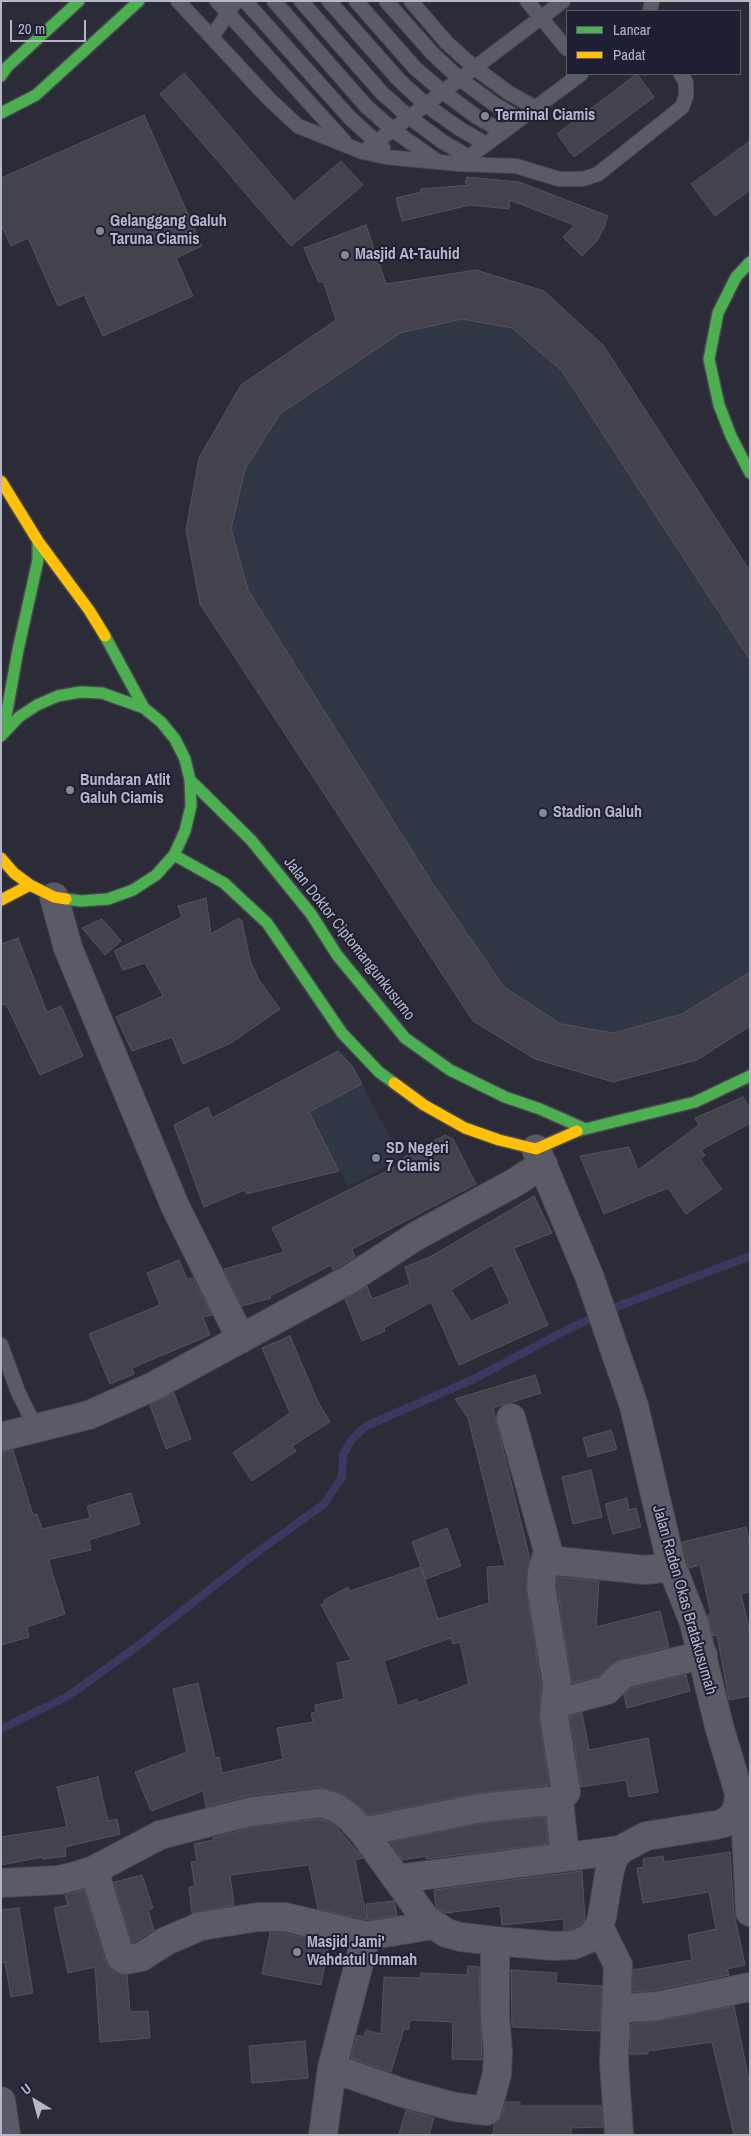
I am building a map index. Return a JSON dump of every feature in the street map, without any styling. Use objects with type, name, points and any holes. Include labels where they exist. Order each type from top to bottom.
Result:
[{"type":"street","points":[[1,76],[6,67],[79,1]]},
{"type":"street","points":[[1,113],[36,95],[139,1]]},
{"type":"street","points":[[750,262],[736,277],[718,313],[709,359],[719,405],[731,436],[750,472]]},
{"type":"street","points":[[1,481],[38,541],[94,617],[144,708]]},
{"type":"street","points":[[2,735],[38,560],[38,541]]},
{"type":"street","points":[[1,858],[14,873],[30,885],[54,897],[81,901],[108,899],[133,890],[156,875],[174,855],[187,823],[191,806],[190,780],[185,759],[175,739],[161,722],[144,708],[124,699],[102,693],[58,696],[37,705],[19,717],[2,735]]},
{"type":"street","name":"Jalan Doktor Ciptomangunkusumo","points":[[190,780],[251,840],[310,914],[402,1042],[458,1074],[505,1097],[540,1109],[582,1128]]},
{"type":"street","points":[[174,855],[224,883],[267,923],[342,1033],[424,1105],[465,1128],[540,1157]]},
{"type":"street","points":[[1,900],[30,885]]},
{"type":"street","points":[[54,897],[68,948],[175,1206],[241,1339]]},
{"type":"street","points":[[1,1437],[89,1414],[152,1388],[350,1279],[416,1236],[514,1184],[540,1157],[582,1128],[695,1102],[750,1076]]},
{"type":"street","name":"Jalan Raden Okas Bratakusumah","points":[[540,1157],[590,1278],[634,1406],[672,1567],[694,1623],[719,1726],[741,1799],[746,1831],[750,1912]]},
{"type":"street","points":[[362,1832],[480,1808],[559,1800],[563,1798],[566,1792],[554,1716],[557,1684],[541,1588],[542,1573],[548,1552],[511,1418]]},
{"type":"street","points":[[547,1560],[645,1570],[672,1567]]},
{"type":"street","points":[[555,1704],[607,1690],[623,1674],[703,1655]]},
{"type":"street","points":[[397,1879],[620,1850],[646,1836],[724,1823],[741,1799]]},
{"type":"street","points":[[559,1800],[565,1857]]},
{"type":"street","points":[[1,1883],[59,1880],[94,1870],[160,1835],[249,1812],[308,1803],[322,1803],[337,1808],[362,1832],[424,1918],[433,1926],[461,1937],[554,1946],[574,1945],[590,1938],[599,1928],[613,1859],[620,1850]]},
{"type":"street","points":[[94,1870],[120,1956],[126,1960],[141,1957],[166,1941],[201,1926],[258,1917],[285,1917],[366,1936],[433,1926]]},
{"type":"street","points":[[599,1928],[618,1964],[614,2062],[619,2135]]},
{"type":"street","points":[[323,2135],[332,2068],[366,1936]]},
{"type":"street","points":[[332,2068],[454,2107],[487,2111],[497,2074],[495,1941]]},
{"type":"street","points":[[616,2009],[657,2006],[750,1987]]},
{"type":"street","points":[[1,2101],[6,2135]]},
{"type":"lane","points":[[178,1],[269,98],[298,126],[357,150],[396,158],[440,162],[464,160],[516,166],[559,179],[583,179],[598,174],[682,107],[686,96],[686,83],[682,75]]},
{"type":"lane","points":[[217,1],[332,131],[357,150]]},
{"type":"lane","points":[[212,37],[236,1]]},
{"type":"lane","points":[[245,1],[350,118],[396,158]]},
{"type":"lane","points":[[274,1],[366,106],[393,130],[440,162]]},
{"type":"lane","points":[[301,1],[382,93],[409,117],[464,160]]},
{"type":"lane","points":[[329,1],[399,80],[426,105],[460,130],[486,144]]},
{"type":"lane","points":[[356,1],[415,68],[442,92],[477,117],[503,132]]},
{"type":"lane","points":[[386,1],[432,54],[460,79],[494,104],[520,119]]},
{"type":"lane","points":[[410,1],[447,43],[475,68],[509,93],[536,108]]},
{"type":"lane","points":[[527,1],[566,48]]},
{"type":"lane","points":[[357,150],[376,142],[393,130],[563,1]]},
{"type":"lane","points":[[464,160],[580,75]]},
{"type":"lane","points":[[1,1345],[18,1392],[30,1416],[32,1428]]},
{"type":"shaded area","name":"Stadion Galuh","points":[[476,270],[544,291],[603,345],[750,571],[750,1026],[697,1060],[613,1082],[535,1059],[200,604],[186,530],[199,458],[241,385],[391,283]]},
{"type":"shaded area","points":[[362,1084],[401,1158],[348,1187],[309,1112]]},
{"type":"building","points":[[184,73],[294,201],[341,161],[363,185],[291,246],[160,94]]},
{"type":"building","points":[[636,75],[638,75],[654,97],[574,157],[557,134]]},
{"type":"building","name":"Gelanggang Galuh Taruna Ciamis","points":[[144,115],[202,246],[176,258],[193,296],[103,336],[84,295],[58,306],[28,238],[11,246],[1,225],[1,178]]},
{"type":"building","points":[[750,141],[750,190],[715,216],[691,184]]},
{"type":"building","points":[[467,177],[519,182],[608,216],[606,224],[597,241],[582,256],[563,237],[574,225],[510,200],[509,209],[470,205],[402,221],[396,198],[421,192],[421,189],[470,185],[465,183]]},
{"type":"building","points":[[366,225],[386,284],[476,270],[544,291],[603,345],[750,571],[750,660],[562,371],[512,328],[462,319],[400,333],[280,414],[245,469],[231,529],[248,590],[433,884],[504,987],[561,1024],[614,1033],[682,1014],[750,972],[750,1026],[697,1060],[613,1082],[535,1059],[473,1021],[200,604],[186,530],[199,458],[241,385],[336,320],[323,281],[319,283],[304,248]]},
{"type":"building","points":[[206,898],[211,934],[239,918],[242,921],[250,960],[259,980],[280,1009],[231,1043],[183,1064],[172,1037],[132,1051],[116,1017],[163,996],[145,963],[123,970],[114,951],[182,917],[178,906]]},
{"type":"building","points":[[102,919],[121,941],[105,955],[82,928]]},
{"type":"building","points":[[18,938],[47,1012],[61,1006],[83,1056],[40,1075],[6,1004],[1,1005],[1,944]]},
{"type":"building","points":[[338,1051],[352,1066],[362,1084],[309,1112],[339,1171],[246,1194],[245,1190],[204,1207],[174,1125],[208,1107],[212,1118]]},
{"type":"building","points":[[743,1097],[750,1109],[750,1123],[701,1150],[705,1155],[700,1159],[722,1189],[686,1214],[668,1188],[604,1214],[580,1156],[629,1147],[638,1170],[699,1125],[695,1118]]},
{"type":"building","points":[[445,1135],[453,1139],[476,1184],[352,1249],[355,1257],[333,1270],[331,1265],[270,1296],[271,1298],[242,1306],[224,1269],[284,1252],[272,1228],[399,1165],[397,1161]]},
{"type":"building","points":[[534,1196],[552,1233],[514,1248],[548,1325],[459,1365],[431,1302],[384,1328],[385,1331],[362,1341],[345,1299],[367,1286],[372,1299],[410,1284],[405,1267],[430,1257]],"holes":[[[492,1265],[510,1303],[471,1321],[451,1290]]]},
{"type":"building","points":[[179,1260],[187,1279],[193,1278],[212,1315],[203,1317],[210,1335],[132,1368],[134,1374],[110,1384],[89,1334],[160,1305],[147,1273]]},
{"type":"building","points":[[290,1336],[318,1402],[330,1422],[292,1446],[296,1451],[252,1481],[233,1453],[290,1413],[262,1348]]},
{"type":"building","points":[[535,1375],[541,1393],[493,1408],[530,1559],[526,1589],[541,1685],[539,1718],[549,1785],[477,1793],[368,1815],[346,1795],[320,1787],[247,1796],[206,1807],[203,1791],[151,1811],[135,1772],[187,1752],[173,1689],[198,1683],[215,1758],[219,1757],[222,1773],[283,1759],[277,1728],[313,1722],[311,1713],[316,1712],[315,1705],[344,1699],[337,1663],[351,1660],[321,1605],[325,1602],[324,1600],[348,1587],[350,1591],[421,1567],[412,1542],[447,1528],[461,1566],[426,1579],[421,1568],[438,1619],[489,1603],[487,1567],[505,1566],[468,1418],[455,1399]],"holes":[[[451,1638],[453,1644],[460,1642],[469,1684],[418,1703],[417,1699],[398,1706],[384,1661]]]},
{"type":"building","points":[[174,1393],[191,1439],[166,1449],[150,1405]]},
{"type":"building","points":[[611,1430],[617,1449],[588,1457],[583,1438]]},
{"type":"building","points":[[13,1450],[33,1515],[37,1514],[42,1529],[90,1518],[87,1506],[131,1493],[140,1524],[89,1540],[91,1550],[51,1559],[49,1562],[65,1614],[27,1627],[29,1637],[1,1645],[1,1452]]},
{"type":"building","points":[[591,1470],[602,1517],[573,1524],[562,1477]]},
{"type":"building","points":[[627,1498],[629,1510],[636,1508],[641,1527],[613,1534],[605,1504]]},
{"type":"building","points":[[746,1527],[750,1544],[750,1592],[741,1594],[750,1633],[750,1696],[729,1700],[717,1635],[713,1636],[708,1615],[711,1614],[700,1565],[689,1568],[682,1542]]},
{"type":"building","points":[[557,1577],[599,1581],[596,1627],[660,1611],[669,1647],[619,1659],[599,1676],[572,1683]]},
{"type":"building","points":[[686,1675],[690,1691],[627,1708],[624,1695],[631,1688]]},
{"type":"building","points":[[582,1713],[589,1750],[648,1738],[658,1792],[629,1797],[626,1780],[581,1787],[570,1716]]},
{"type":"building","points":[[98,1777],[108,1821],[117,1819],[120,1834],[65,1847],[66,1856],[43,1859],[43,1857],[1,1865],[1,1837],[67,1827],[57,1787]]},
{"type":"building","points":[[545,1817],[548,1844],[426,1859],[426,1856],[402,1860],[390,1842],[482,1823]]},
{"type":"building","points":[[320,1819],[330,1822],[339,1830],[363,1858],[355,1860],[367,1920],[318,1909],[309,1865],[230,1875],[234,1905],[192,1913],[189,1887],[195,1886],[191,1862],[197,1861],[194,1844],[213,1840],[213,1838],[252,1827]]},
{"type":"building","points":[[730,1852],[734,1913],[745,1965],[727,1969],[729,1975],[655,1990],[633,1992],[633,1970],[692,1960],[688,1935],[716,1929],[709,1892],[643,1903],[637,1868],[644,1867],[643,1859],[663,1856],[664,1862]]},
{"type":"building","points":[[582,1871],[585,1920],[570,1930],[564,1930],[564,1919],[502,1925],[500,1906],[445,1913],[436,1907],[434,1890]]},
{"type":"building","points":[[142,1875],[153,1908],[148,1910],[154,1930],[132,1943],[114,1882]]},
{"type":"building","points":[[84,1890],[105,1961],[115,1972],[127,1975],[130,2012],[148,2011],[150,2038],[100,2042],[95,1967],[68,1973],[54,1908],[68,1905],[65,1895]]},
{"type":"building","points":[[394,1901],[397,1915],[368,1920],[366,1904]]},
{"type":"building","points":[[19,1908],[33,1993],[11,1997],[5,1962],[1,1963],[1,1910]]},
{"type":"building","name":"Masjid Jami' Wahdatul Ummah","points":[[270,1933],[283,1933],[329,1943],[321,1985],[262,1974]]},
{"type":"building","points":[[468,1966],[479,1967],[482,2060],[452,2059],[453,2022],[412,2020],[409,2022],[409,2029],[404,2029],[391,2072],[351,2058],[357,2035],[364,2037],[366,2030],[381,2034],[384,1977],[420,1978],[421,1973],[467,1975]]},
{"type":"building","points":[[511,1970],[557,1973],[556,1983],[602,1986],[600,2031],[512,2027]]},
{"type":"building","points":[[734,2006],[750,2086],[750,2135],[734,2135],[712,2042],[648,2051],[648,2054],[630,2054],[631,2024],[660,2021]]},
{"type":"building","points":[[305,2041],[308,2078],[252,2083],[249,2046]]},
{"type":"building","points":[[506,2102],[520,2102],[520,2106],[601,2106],[603,2127],[571,2128],[572,2135],[493,2135],[494,2125],[502,2115]]},
{"type":"building","points":[[406,2110],[434,2118],[429,2135],[399,2135]]},
{"type":"waterway","points":[[1,1729],[68,1696],[135,1648],[256,1553],[324,1504],[342,1477],[343,1455],[352,1439],[366,1426],[474,1379],[568,1329],[624,1304],[750,1256]]},
{"type":"traffic: fast","points":[[1,76],[7,67],[79,1]]},
{"type":"traffic: fast","points":[[1,113],[36,95],[139,1]]},
{"type":"traffic: fast","points":[[750,262],[736,277],[718,313],[709,359],[719,405],[731,436],[750,473]]},
{"type":"traffic: fast","points":[[3,733],[18,650],[38,560],[38,541]]},
{"type":"traffic: fast","points":[[105,636],[144,708]]},
{"type":"traffic: fast","points":[[1,736],[19,717],[37,705],[58,696],[80,692],[102,693],[144,708],[161,722],[175,739],[185,759],[190,780],[191,806],[185,831],[174,855],[156,875],[133,890],[108,899],[81,901],[66,899]]},
{"type":"traffic: fast","points":[[190,780],[251,840],[311,914],[337,955],[405,1038],[450,1070],[505,1097],[540,1109],[583,1128]]},
{"type":"traffic: fast","points":[[174,855],[224,883],[267,923],[342,1033],[379,1072],[394,1083]]},
{"type":"traffic: fast","points":[[577,1131],[695,1102],[750,1076]]},
{"type":"traffic: slow","points":[[1,481],[38,541],[89,610],[105,636]]},
{"type":"traffic: slow","points":[[1,858],[14,873],[30,885],[54,897],[66,899]]},
{"type":"traffic: slow","points":[[1,900],[30,885]]},
{"type":"traffic: slow","points":[[394,1083],[424,1105],[465,1128],[499,1140],[536,1149],[577,1131]]},
{"type":"place","name":"Terminal Ciamis","points":[[485,116]]},
{"type":"place","name":"Gelanggang Galuh Taruna Ciamis","points":[[100,231]]},
{"type":"place","name":"Masjid At-Tauhid","points":[[345,255]]},
{"type":"place","name":"Bundaran Atlit Galuh Ciamis","points":[[70,790]]},
{"type":"place","name":"Stadion Galuh","points":[[543,813]]},
{"type":"place","name":"SD Negeri 7 Ciamis","points":[[376,1158]]},
{"type":"place","name":"Masjid Jami' Wahdatul Ummah","points":[[297,1952]]}]
